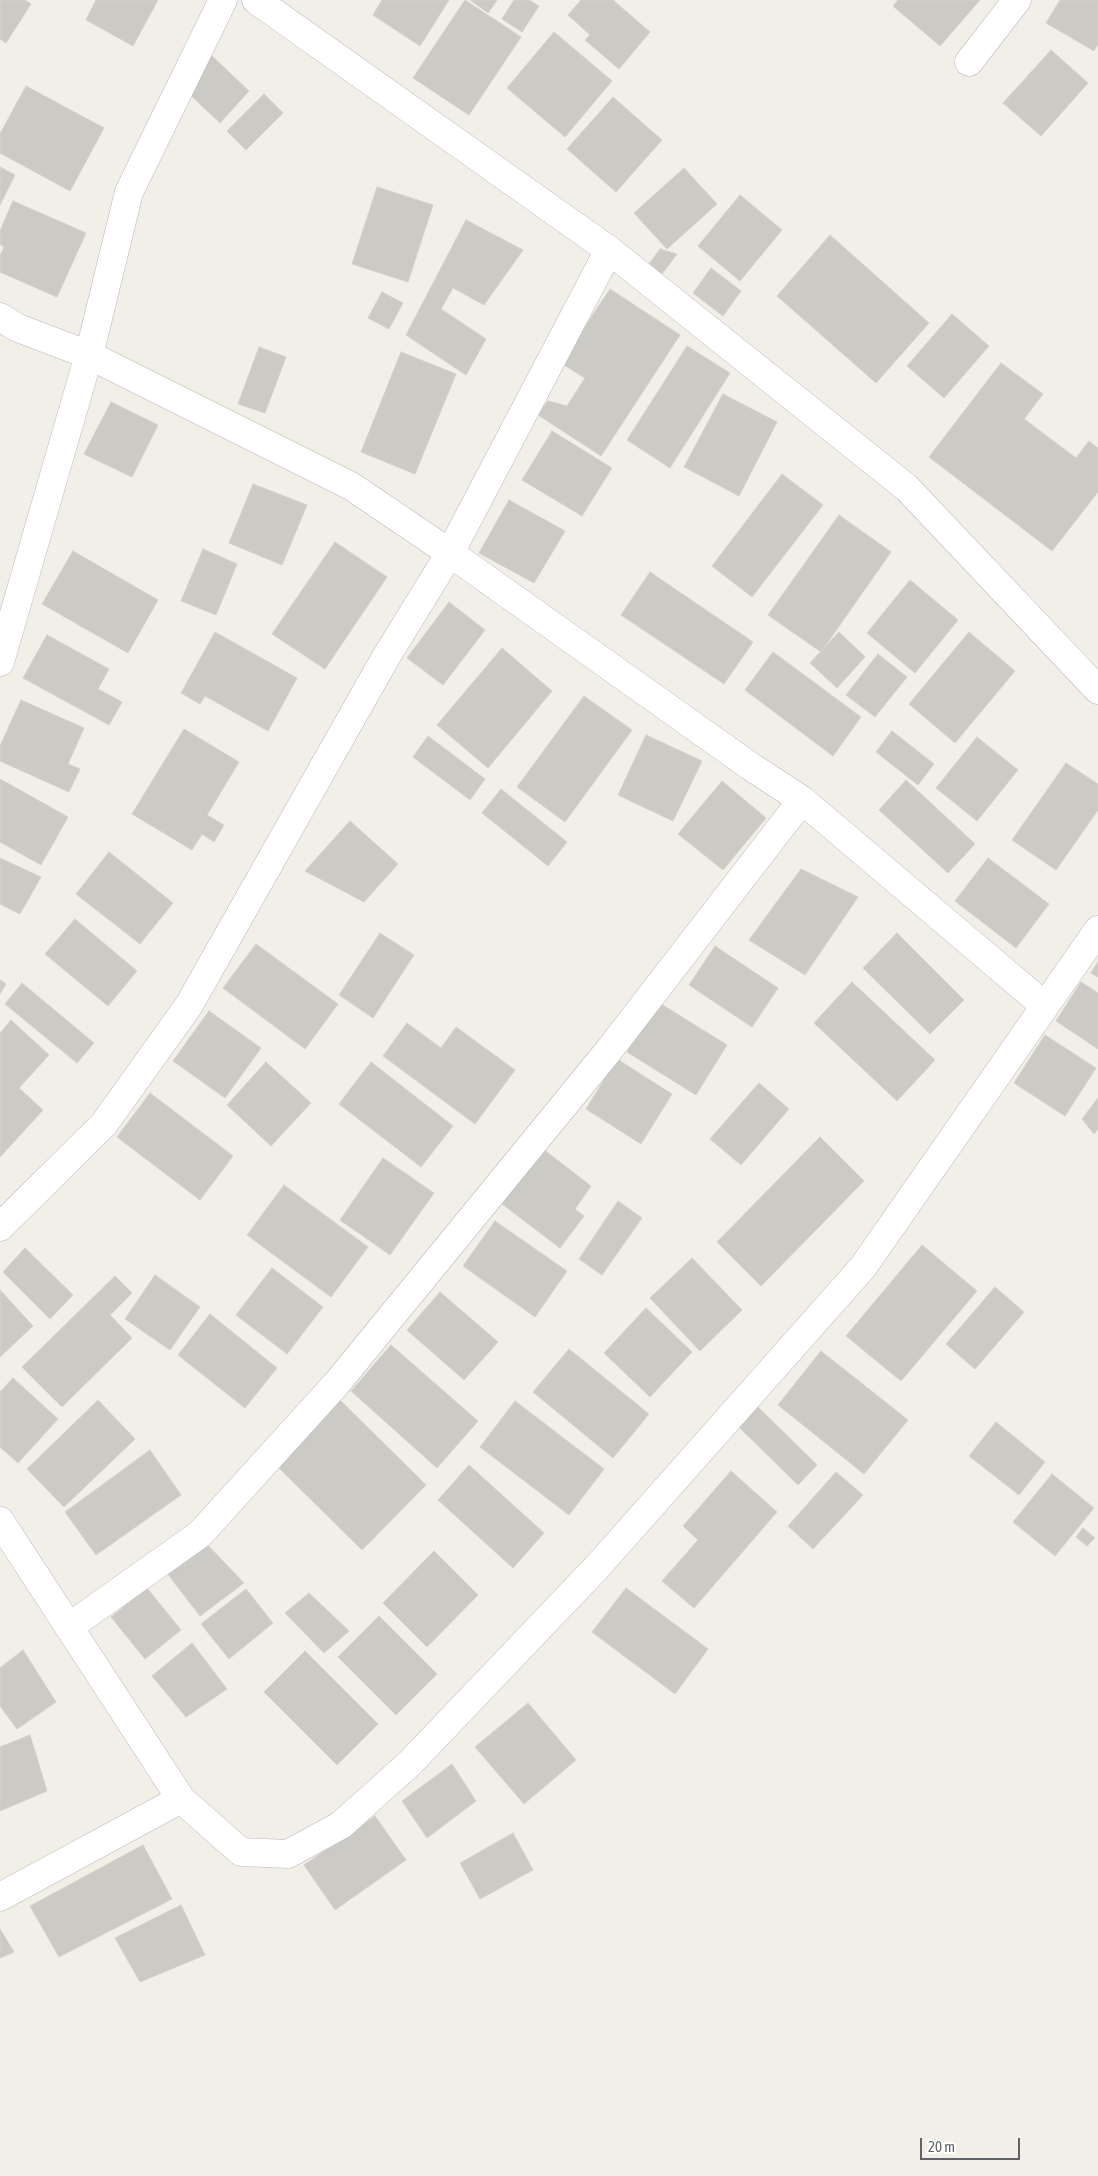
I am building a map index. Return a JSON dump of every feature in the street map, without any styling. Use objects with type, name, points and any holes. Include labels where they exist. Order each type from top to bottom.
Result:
[{"type":"street","points":[[0,662],[90,355],[129,192],[224,0]]},
{"type":"street","points":[[256,0],[608,250],[907,488],[1098,690]]},
{"type":"street","points":[[969,62],[1017,0]]},
{"type":"street","points":[[0,1228],[104,1124],[189,1005],[386,657],[450,553],[608,250]]},
{"type":"street","points":[[0,317],[18,328],[90,355],[351,486],[450,553],[750,766],[802,800],[1045,1006]]},
{"type":"street","points":[[69,1628],[200,1534],[337,1383],[610,1049],[802,800]]},
{"type":"street","points":[[0,1521],[181,1799],[240,1852],[288,1854],[340,1825],[410,1763],[598,1566],[863,1267],[1098,930]]},
{"type":"street","points":[[0,1898],[181,1799]]},
{"type":"building","points":[[0,0],[25,0],[31,4],[6,43],[0,39]]},
{"type":"building","points":[[96,0],[158,0],[133,46],[86,20]]},
{"type":"building","points":[[382,0],[449,0],[420,46],[373,15]]},
{"type":"building","points":[[465,0],[521,37],[469,115],[413,78]]},
{"type":"building","points":[[470,0],[497,0],[488,13]]},
{"type":"building","points":[[514,0],[529,0],[539,6],[522,32],[502,19]]},
{"type":"building","points":[[581,0],[613,0],[650,32],[619,69],[585,40],[590,35],[568,15]]},
{"type":"building","points":[[898,0],[980,0],[940,46],[893,6]]},
{"type":"building","points":[[1060,0],[1098,0],[1098,44],[1094,51],[1046,23]]},
{"type":"building","points":[[554,32],[612,81],[565,137],[507,88]]},
{"type":"building","points":[[1051,50],[1088,83],[1041,136],[1003,103]]},
{"type":"building","points":[[211,55],[249,91],[220,123],[182,87]]},
{"type":"building","points":[[26,86],[104,128],[70,191],[0,153],[0,134]]},
{"type":"building","points":[[264,94],[283,113],[246,150],[227,131]]},
{"type":"building","points":[[613,97],[662,140],[616,192],[567,149]]},
{"type":"building","points":[[0,167],[15,175],[0,205]]},
{"type":"building","points":[[684,168],[717,204],[667,249],[634,213]]},
{"type":"building","points":[[377,187],[433,205],[408,282],[352,264]]},
{"type":"building","points":[[740,195],[782,230],[740,281],[698,246]]},
{"type":"building","points":[[13,201],[86,233],[57,297],[0,272],[0,256],[4,247],[0,244],[0,231]]},
{"type":"building","points":[[466,220],[523,250],[484,305],[453,288],[441,309],[486,339],[466,375],[406,335]]},
{"type":"building","points":[[830,235],[929,323],[876,383],[777,296]]},
{"type":"building","points":[[660,249],[677,254],[662,274],[649,264]]},
{"type":"building","points":[[711,268],[741,291],[723,316],[693,293]]},
{"type":"building","points":[[610,289],[680,335],[601,456],[538,415],[548,401],[567,406],[585,378],[561,363]]},
{"type":"building","points":[[382,292],[403,303],[389,329],[368,318]]},
{"type":"building","points":[[952,314],[989,346],[944,398],[907,366]]},
{"type":"building","points":[[687,346],[730,373],[670,468],[627,440]]},
{"type":"building","points":[[259,347],[286,357],[265,413],[238,404]]},
{"type":"building","points":[[401,352],[456,374],[415,474],[361,452]]},
{"type":"building","points":[[1001,363],[1043,394],[1024,419],[1076,458],[1089,441],[1098,448],[1098,492],[1052,551],[929,457]]},
{"type":"building","points":[[723,394],[777,422],[739,496],[684,467]]},
{"type":"building","points":[[111,402],[158,425],[132,477],[84,454]]},
{"type":"building","points":[[552,431],[612,468],[582,516],[522,480]]},
{"type":"building","points":[[782,474],[823,505],[752,597],[712,566]]},
{"type":"building","points":[[253,484],[307,505],[282,565],[229,543]]},
{"type":"building","points":[[509,500],[565,531],[534,583],[479,553]]},
{"type":"building","points":[[839,515],[891,552],[821,652],[768,615]]},
{"type":"building","points":[[335,542],[387,577],[325,669],[272,634]]},
{"type":"building","points":[[203,549],[237,564],[216,615],[181,601]]},
{"type":"building","points":[[73,551],[158,600],[128,653],[42,604]]},
{"type":"building","points":[[650,572],[753,642],[724,684],[621,615]]},
{"type":"building","points":[[910,580],[958,620],[915,673],[867,633]]},
{"type":"building","points":[[449,602],[485,630],[443,685],[407,658]]},
{"type":"building","points":[[215,632],[297,678],[268,731],[205,696],[200,704],[181,693]]},
{"type":"building","points":[[839,632],[865,657],[837,688],[810,663]]},
{"type":"building","points":[[969,632],[1015,671],[955,743],[909,704]]},
{"type":"building","points":[[47,635],[109,669],[98,689],[122,702],[109,725],[23,678]]},
{"type":"building","points":[[502,648],[552,691],[488,768],[437,725]]},
{"type":"building","points":[[773,652],[861,717],[833,756],[745,690]]},
{"type":"building","points":[[878,654],[907,677],[875,717],[846,695]]},
{"type":"building","points":[[584,696],[632,730],[565,822],[517,787]]},
{"type":"building","points":[[21,700],[84,728],[68,764],[80,769],[69,792],[0,761],[0,746]]},
{"type":"building","points":[[184,729],[239,762],[207,815],[224,825],[214,842],[202,834],[192,850],[132,814]]},
{"type":"building","points":[[892,731],[934,764],[918,785],[876,752]]},
{"type":"building","points":[[646,735],[702,761],[673,821],[618,795]]},
{"type":"building","points":[[428,736],[485,779],[470,800],[413,757]]},
{"type":"building","points":[[977,737],[1018,770],[977,821],[936,788]]},
{"type":"building","points":[[1066,763],[1098,784],[1098,810],[1056,870],[1012,840]]},
{"type":"building","points":[[0,779],[68,817],[41,865],[0,842]]},
{"type":"building","points":[[906,780],[975,844],[948,873],[879,810]]},
{"type":"building","points":[[722,781],[766,818],[723,870],[678,834]]},
{"type":"building","points":[[501,789],[567,842],[548,866],[482,813]]},
{"type":"building","points":[[350,821],[398,864],[364,902],[305,871]]},
{"type":"building","points":[[109,852],[173,903],[140,944],[76,894]]},
{"type":"building","points":[[0,858],[41,877],[20,914],[0,904]]},
{"type":"building","points":[[988,858],[1049,904],[1016,948],[955,901]]},
{"type":"building","points":[[801,869],[858,897],[805,975],[749,940]]},
{"type":"building","points":[[75,919],[137,971],[108,1006],[45,954]]},
{"type":"building","points":[[380,933],[414,955],[373,1018],[339,995]]},
{"type":"building","points":[[897,933],[964,1000],[930,1034],[863,968]]},
{"type":"building","points":[[256,944],[338,1004],[305,1049],[223,988]]},
{"type":"building","points":[[715,946],[778,988],[752,1027],[689,985]]},
{"type":"building","points":[[1098,962],[1098,977],[1091,973]]},
{"type":"building","points":[[0,980],[6,984],[0,994]]},
{"type":"building","points":[[852,982],[935,1060],[897,1101],[814,1023]]},
{"type":"building","points":[[1081,982],[1098,993],[1098,1049],[1056,1021]]},
{"type":"building","points":[[22,983],[94,1043],[77,1063],[5,1004]]},
{"type":"building","points":[[658,1002],[727,1045],[696,1095],[627,1052]]},
{"type":"building","points":[[209,1011],[261,1048],[225,1098],[173,1061]]},
{"type":"building","points":[[11,1020],[49,1055],[19,1088],[43,1110],[0,1157],[0,1033]]},
{"type":"building","points":[[407,1023],[441,1048],[456,1027],[515,1070],[475,1124],[383,1056]]},
{"type":"building","points":[[1045,1035],[1096,1068],[1065,1116],[1014,1083]]},
{"type":"building","points":[[617,1059],[672,1094],[641,1144],[586,1109]]},
{"type":"building","points":[[266,1062],[311,1103],[271,1146],[227,1105]]},
{"type":"building","points":[[371,1062],[453,1126],[421,1167],[339,1104]]},
{"type":"building","points":[[759,1083],[789,1109],[741,1165],[710,1139]]},
{"type":"building","points":[[150,1093],[233,1156],[200,1200],[117,1137]]},
{"type":"building","points":[[1098,1098],[1098,1129],[1094,1134],[1082,1119]]},
{"type":"building","points":[[820,1137],[864,1181],[761,1286],[717,1242]]},
{"type":"building","points":[[543,1149],[591,1186],[575,1209],[584,1216],[560,1248],[502,1204]]},
{"type":"building","points":[[383,1158],[434,1193],[390,1255],[340,1220]]},
{"type":"building","points":[[284,1185],[368,1247],[331,1297],[247,1235]]},
{"type":"building","points":[[618,1201],[642,1218],[602,1275],[579,1259]]},
{"type":"building","points":[[495,1221],[567,1271],[535,1317],[463,1266]]},
{"type":"building","points":[[922,1245],[977,1291],[901,1381],[846,1336]]},
{"type":"building","points":[[25,1248],[73,1295],[50,1319],[3,1272]]},
{"type":"building","points":[[692,1258],[742,1310],[700,1351],[650,1298]]},
{"type":"building","points":[[272,1268],[323,1307],[287,1354],[236,1315]]},
{"type":"building","points":[[155,1275],[200,1307],[170,1350],[125,1319]]},
{"type":"building","points":[[115,1276],[132,1293],[110,1315],[132,1338],[62,1407],[22,1367]]},
{"type":"building","points":[[995,1287],[1024,1312],[975,1369],[946,1344]]},
{"type":"building","points":[[0,1290],[33,1326],[0,1357]]},
{"type":"building","points":[[440,1292],[498,1342],[464,1380],[407,1330]]},
{"type":"building","points":[[646,1308],[692,1352],[650,1397],[604,1353]]},
{"type":"building","points":[[210,1314],[277,1368],[245,1408],[178,1355]]},
{"type":"building","points":[[391,1345],[478,1421],[437,1468],[351,1391]]},
{"type":"building","points":[[569,1349],[649,1414],[613,1458],[533,1392]]},
{"type":"building","points":[[821,1351],[908,1420],[864,1474],[778,1405]]},
{"type":"building","points":[[13,1378],[58,1419],[18,1463],[0,1447],[0,1392]]},
{"type":"building","points":[[337,1397],[426,1485],[362,1550],[273,1462]]},
{"type":"building","points":[[98,1400],[135,1439],[64,1507],[27,1469]]},
{"type":"building","points":[[515,1401],[604,1469],[569,1515],[480,1447]]},
{"type":"building","points":[[757,1406],[817,1465],[798,1485],[738,1426]]},
{"type":"building","points":[[996,1422],[1045,1462],[1019,1495],[969,1456]]},
{"type":"building","points":[[150,1450],[181,1495],[96,1555],[65,1512]]},
{"type":"building","points":[[469,1465],[544,1533],[513,1568],[438,1500]]},
{"type":"building","points":[[731,1471],[777,1512],[694,1608],[662,1581],[698,1540],[683,1526]]},
{"type":"building","points":[[836,1472],[863,1495],[813,1549],[788,1526]]},
{"type":"building","points":[[1052,1474],[1094,1508],[1055,1556],[1013,1522]]},
{"type":"building","points":[[1083,1528],[1095,1538],[1087,1546],[1076,1537]]},
{"type":"building","points":[[202,1539],[244,1583],[200,1616],[163,1568]]},
{"type":"building","points":[[434,1551],[478,1595],[427,1647],[383,1603]]},
{"type":"building","points":[[147,1588],[181,1630],[145,1659],[111,1617]]},
{"type":"building","points":[[626,1588],[708,1649],[675,1694],[592,1632]]},
{"type":"building","points":[[246,1589],[273,1623],[229,1659],[201,1624]]},
{"type":"building","points":[[309,1593],[349,1631],[324,1653],[285,1613]]},
{"type":"building","points":[[379,1616],[437,1674],[396,1715],[338,1657]]},
{"type":"building","points":[[192,1643],[227,1689],[186,1717],[152,1676]]},
{"type":"building","points":[[23,1650],[56,1702],[17,1729],[0,1706],[0,1668]]},
{"type":"building","points":[[305,1651],[378,1724],[337,1765],[264,1692]]},
{"type":"building","points":[[528,1703],[576,1760],[524,1804],[475,1747]]},
{"type":"building","points":[[30,1735],[47,1791],[0,1811],[0,1747]]},
{"type":"building","points":[[452,1764],[476,1801],[427,1838],[402,1801]]},
{"type":"building","points":[[375,1816],[406,1860],[335,1910],[304,1865]]},
{"type":"building","points":[[513,1833],[533,1870],[480,1899],[460,1863]]},
{"type":"building","points":[[143,1845],[172,1899],[59,1957],[30,1906]]},
{"type":"building","points":[[181,1905],[205,1955],[140,1982],[115,1938]]},
{"type":"building","points":[[0,1929],[14,1952],[0,1958]]}]
